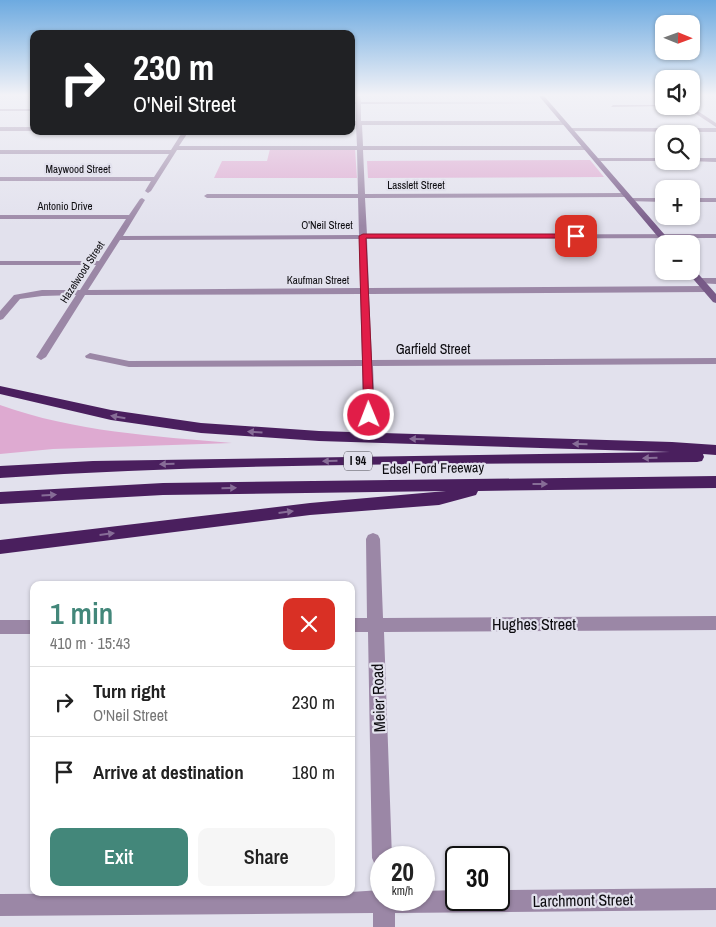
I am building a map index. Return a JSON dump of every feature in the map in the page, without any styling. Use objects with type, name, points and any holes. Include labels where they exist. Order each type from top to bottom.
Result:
[{"type":"highway","points":[[0,385],[50,402]]},
{"type":"highway","points":[[0,390],[110,416],[201,428],[319,436],[716,450]]},
{"type":"highway","name":"Edsel Ford Freeway","points":[[0,472],[93,466],[207,463],[716,457]]},
{"type":"highway","name":"Edsel Ford Freeway","points":[[0,498],[163,489],[716,482]]},
{"type":"highway","points":[[0,548],[310,509],[439,499],[491,485]]},
{"type":"street","points":[[148,192],[181,139]]},
{"type":"street","points":[[359,139],[369,415]]},
{"type":"street","points":[[578,139],[661,235]]},
{"type":"street","points":[[0,152],[360,148],[585,148]]},
{"type":"street","points":[[596,160],[655,160]]},
{"type":"street","points":[[700,160],[716,160]]},
{"type":"street","name":"Maywood Street","points":[[0,179],[156,179]]},
{"type":"street","name":"Lasslett Street","points":[[207,196],[362,195],[655,200]]},
{"type":"street","name":"Hazelwood Street","points":[[41,357],[142,200]]},
{"type":"street","points":[[700,200],[716,200]]},
{"type":"street","name":"Antonio Drive","points":[[0,217],[131,217]]},
{"type":"street","name":"O'Neil Street","points":[[117,238],[655,236]]},
{"type":"street","name":"O'Neil Street","points":[[700,236],[716,236]]},
{"type":"street","points":[[0,263],[101,263]]},
{"type":"street","points":[[700,281],[716,281]]},
{"type":"street","points":[[700,281],[716,300]]},
{"type":"street","name":"Kaufman Street","points":[[0,317],[12,302],[22,295],[82,292],[707,289]]},
{"type":"street","name":"Garfield Street","points":[[90,356],[129,364],[716,361]]},
{"type":"street","name":"Meier Road","points":[[373,539],[382,846]]},
{"type":"street","name":"Hughes Street","points":[[355,625],[716,624]]},
{"type":"street","points":[[0,627],[30,627]]},
{"type":"street","name":"Larchmont Street","points":[[435,901],[716,899]]},
{"type":"street","name":"Larchmont Street","points":[[0,905],[370,901]]},
{"type":"street","points":[[384,911],[384,927]]},
{"type":"shaded area","points":[[270,149],[355,149],[357,178],[214,178],[222,161],[267,161]]},
{"type":"shaded area","points":[[590,160],[604,177],[368,178],[367,161]]},
{"type":"shaded area","points":[[0,405],[57,421],[115,432],[232,443],[53,449],[0,454]]},
{"type":"route","points":[[369,415],[363,236],[576,236]]}]
